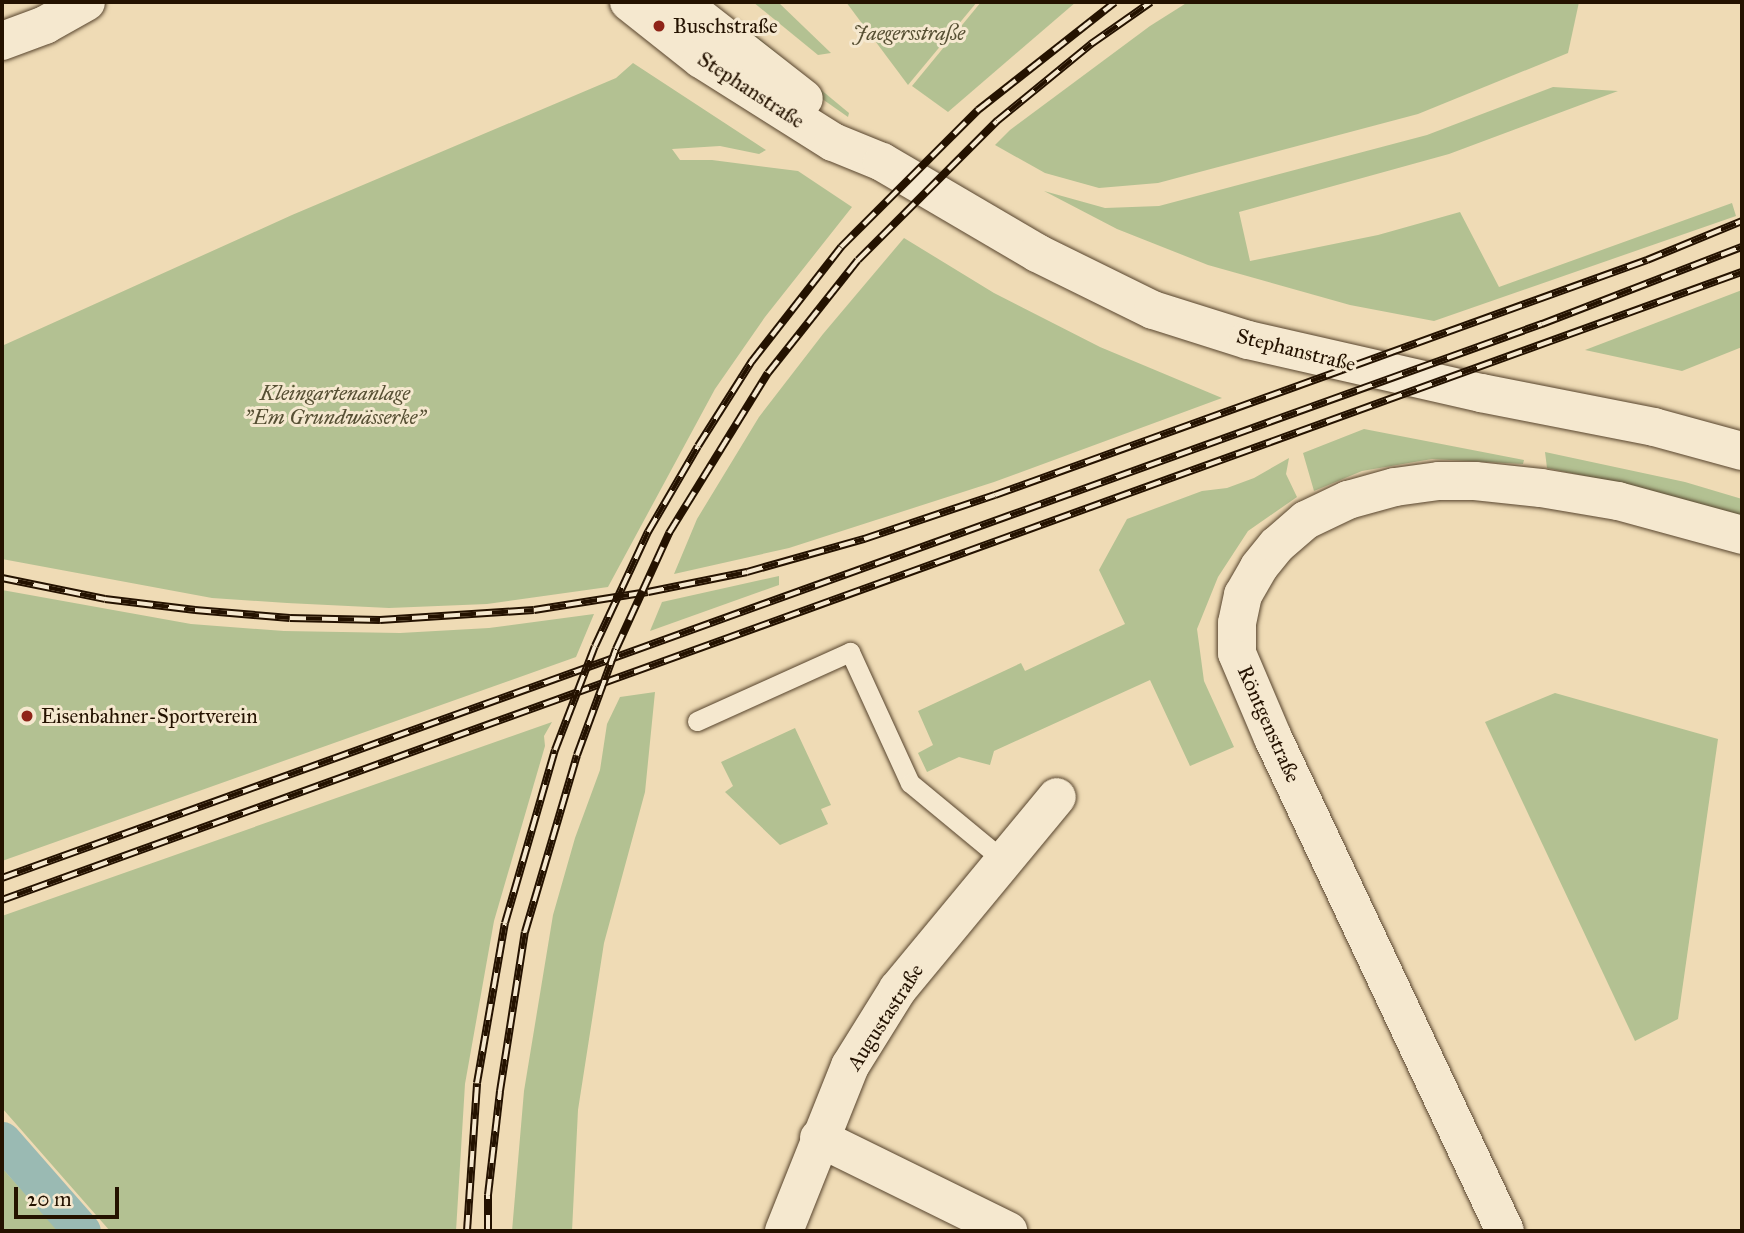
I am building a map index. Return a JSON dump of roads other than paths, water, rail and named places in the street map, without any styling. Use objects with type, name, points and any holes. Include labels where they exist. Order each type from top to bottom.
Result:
[{"type":"street","points":[[2,41],[45,25],[86,2]]},
{"type":"street","name":"Stephanstraße","points":[[629,2],[701,59],[754,95],[833,142],[882,162]]},
{"type":"street","name":"Stephanstraße","points":[[680,2],[882,162],[1037,253],[1153,310],[1248,340],[1481,393],[1654,427],[1742,452]]},
{"type":"street","name":"Röntgenstraße","points":[[1505,1231],[1273,738],[1237,653],[1237,623],[1243,595],[1259,567],[1277,545],[1306,520],[1348,500],[1395,487],[1439,481],[1475,481],[1541,488],[1618,501],[1742,535]]},
{"type":"street","name":"Augustastraße","points":[[784,1231],[850,1066],[898,989],[1057,797]]},
{"type":"street","points":[[819,1138],[1008,1231]]},
{"type":"lane","points":[[697,721],[850,652],[910,783],[1003,860]]},
{"type":"waterway","points":[[2,1140],[82,1231]]},
{"type":"railway","points":[[467,1231],[477,1083],[505,923],[555,750],[595,646],[648,532],[752,361],[841,247],[978,110],[1115,2]]},
{"type":"railway","points":[[488,1231],[488,1195],[500,1091],[525,932],[577,755],[616,649],[669,533],[768,373],[858,260],[997,121],[1091,44],[1151,2]]},
{"type":"railway","points":[[2,578],[105,599],[195,610],[290,618],[380,620],[534,610],[648,592],[747,572],[864,539],[995,495],[1647,260],[1742,221]]},
{"type":"railway","points":[[2,878],[1542,324],[1742,247]]},
{"type":"railway","points":[[2,900],[1742,272]]},
{"type":"place","name":"Buschstraße","points":[[659,26]]},
{"type":"place","name":"Eisenbahner-Sportverein","points":[[27,716]]},
{"type":"park label","name":"Jaegersstraße","points":[[909,33]]},
{"type":"park label","name":"Kleingartenanlage \"Em Grundwässerke\"","points":[[335,405]]}]
